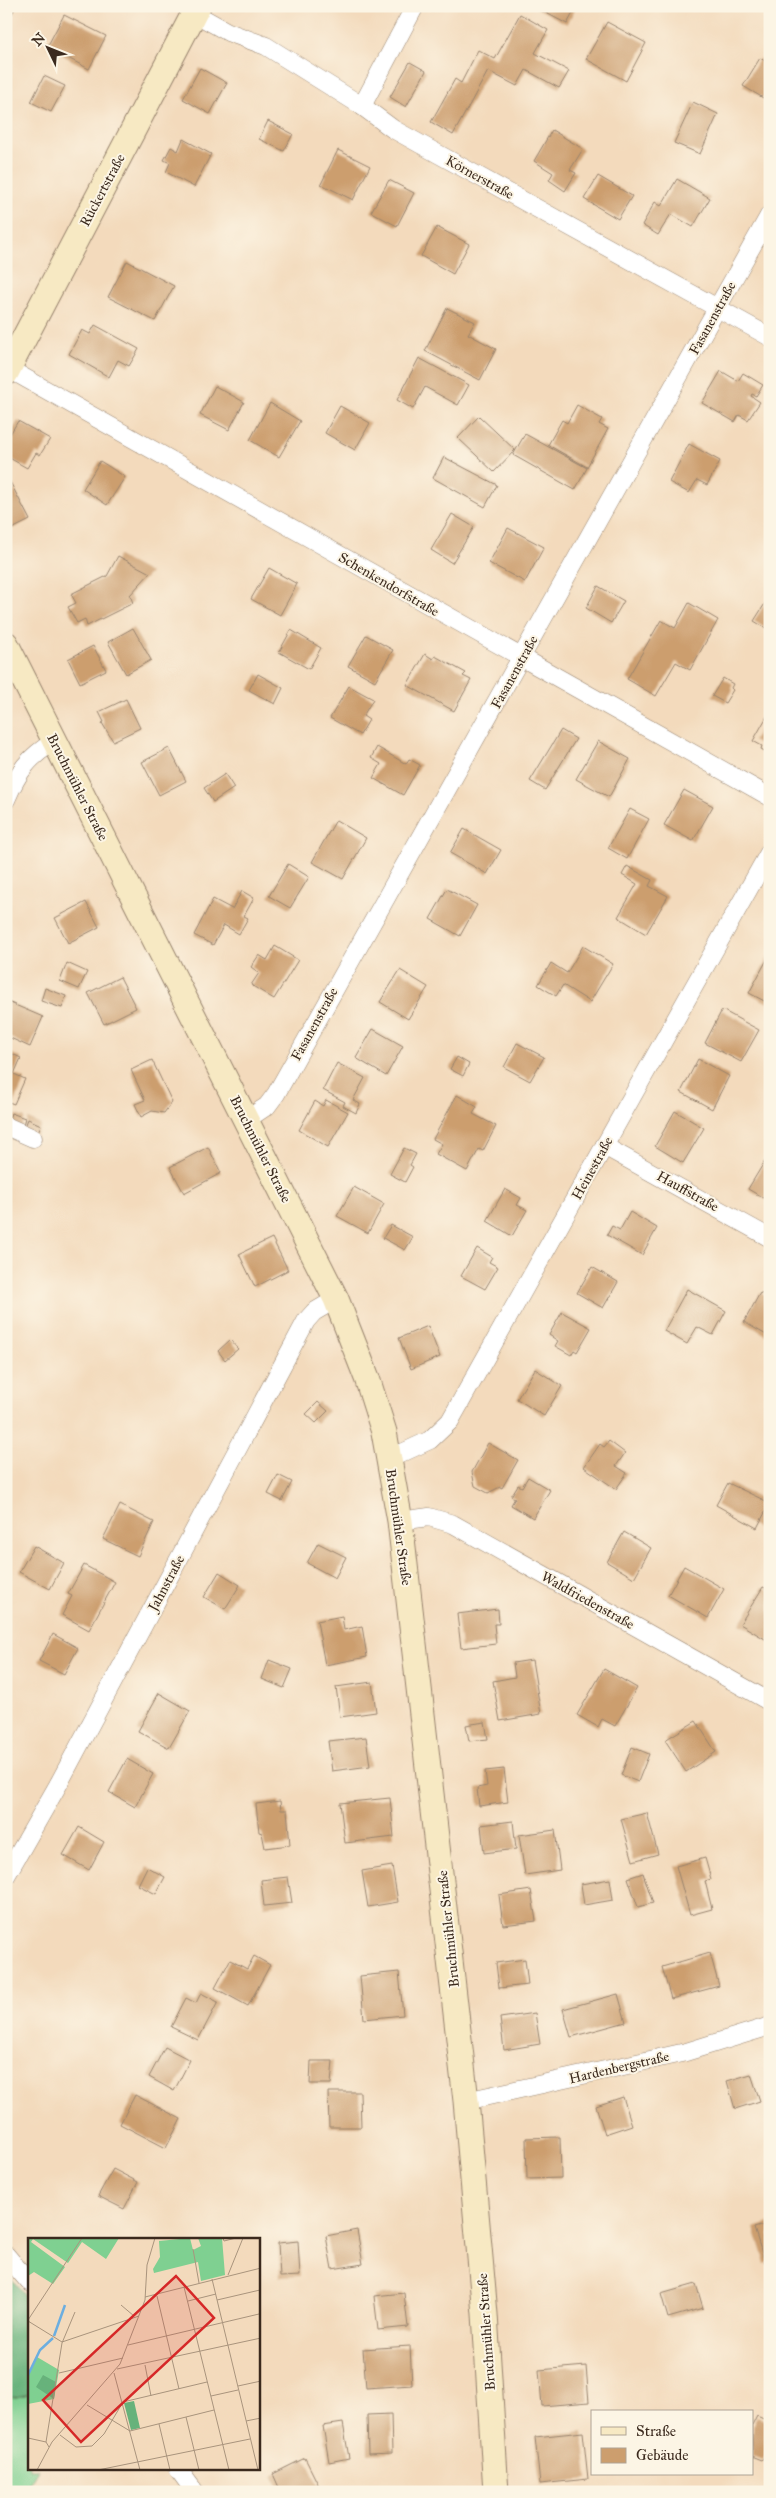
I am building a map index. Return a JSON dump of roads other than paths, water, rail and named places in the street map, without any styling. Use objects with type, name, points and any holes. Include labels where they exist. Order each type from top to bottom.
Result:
[{"type":"street","points":[[362,106],[415,6]]},
{"type":"street","name":"Körnerstraße","points":[[196,10],[228,32],[266,46],[362,106],[393,129],[770,337]]},
{"type":"street","name":"Rückertstraße","points":[[7,371],[196,10]]},
{"type":"street","name":"Fasanenstraße","points":[[246,1120],[267,1106],[276,1094],[770,214]]},
{"type":"street","name":"Schenkendorfstraße","points":[[7,371],[770,797]]},
{"type":"street","name":"Bruchmühler Straße","points":[[6,644],[336,1299],[367,1378],[390,1459],[400,1521],[466,2100],[485,2314],[496,2492]]},
{"type":"street","points":[[7,795],[24,764],[36,752],[55,741]]},
{"type":"street","name":"Heinestraße","points":[[390,1459],[430,1440],[450,1421],[770,852]]},
{"type":"street","points":[[6,1126],[33,1138]]},
{"type":"street","name":"Hauffstraße","points":[[604,1146],[770,1238]]},
{"type":"street","name":"Jahnstraße","points":[[6,1876],[63,1777],[306,1321],[314,1312],[336,1299]]},
{"type":"street","name":"Waldfriedenstraße","points":[[400,1521],[429,1517],[453,1524],[770,1702]]},
{"type":"street","name":"Hardenbergstraße","points":[[466,2100],[686,2052],[770,2026]]},
{"type":"street","points":[[6,2255],[28,2281]]},
{"type":"street","points":[[179,2470],[195,2492]]}]
